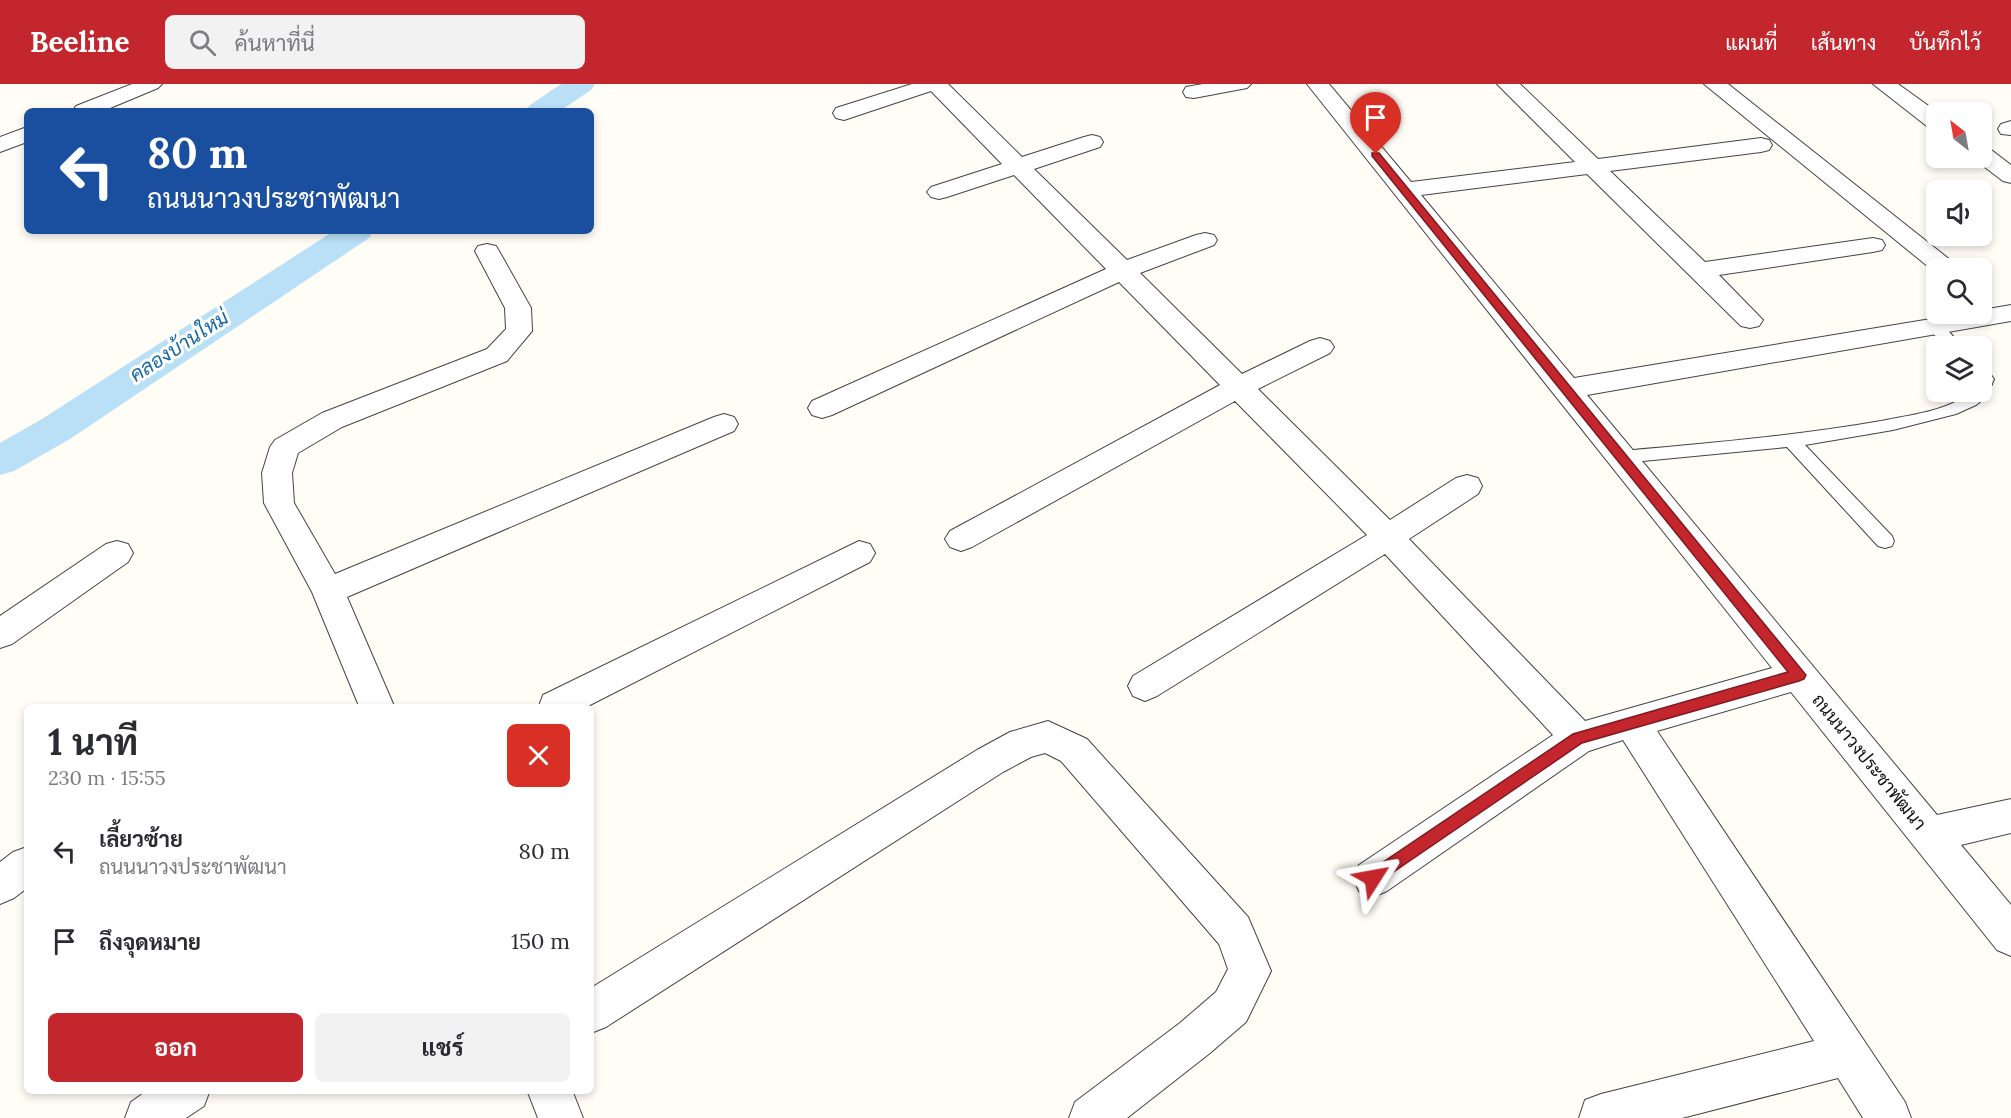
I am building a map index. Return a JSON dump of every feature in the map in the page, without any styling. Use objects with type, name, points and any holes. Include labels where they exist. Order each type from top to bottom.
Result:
[{"type":"street","points":[[91,108],[151,84]]},
{"type":"street","points":[[844,113],[934,84],[1124,270],[1388,537],[1578,738]]},
{"type":"street","points":[[1194,92],[1240,84]]},
{"type":"street","name":"ถนนนาวงประชาพัฒนา","points":[[1318,84],[2011,936]]},
{"type":"street","points":[[1508,84],[1750,320]]},
{"type":"street","points":[[1715,84],[1932,258]]},
{"type":"street","points":[[1884,84],[1926,115]]},
{"type":"street","points":[[0,145],[24,135]]},
{"type":"street","points":[[939,192],[1092,142]]},
{"type":"street","points":[[1404,190],[1761,144]]},
{"type":"street","points":[[1992,162],[2011,176]]},
{"type":"street","points":[[822,408],[1124,270],[1205,240]]},
{"type":"street","points":[[1699,270],[1873,244]]},
{"type":"street","points":[[375,704],[328,591],[279,503],[277,473],[285,447],[332,420],[497,355],[519,332],[518,308],[487,251]]},
{"type":"street","points":[[1566,389],[1934,326],[2001,311]]},
{"type":"street","points":[[961,539],[1239,387],[1320,347]]},
{"type":"street","points":[[328,591],[724,424]]},
{"type":"street","points":[[1145,686],[1467,486]]},
{"type":"street","points":[[0,634],[117,553]]},
{"type":"street","points":[[560,704],[859,553]]},
{"type":"street","points":[[1373,878],[1578,738],[1799,675]]},
{"type":"street","points":[[1632,723],[1889,1118]]},
{"type":"street","points":[[594,1010],[990,761],[1023,743],[1048,737],[1074,750],[1234,931],[1250,971],[1231,1007],[1195,1038],[1091,1118]]},
{"type":"street","points":[[1928,835],[2011,816]]},
{"type":"street","points":[[0,885],[24,868]]},
{"type":"street","points":[[1601,1116],[1848,1054]]},
{"type":"street","points":[[147,1118],[182,1094]]},
{"type":"street","points":[[551,1094],[561,1118]]},
{"type":"lane","points":[[1934,326],[1944,336]]},
{"type":"lane","points":[[1622,458],[1791,441],[1914,420],[1956,409],[1970,402]]},
{"type":"lane","points":[[1791,441],[1885,541]]},
{"type":"waterway","name":"คลองบ้านใหม่","points":[[545,108],[581,84]]},
{"type":"waterway","name":"คลองบ้านใหม่","points":[[0,461],[56,429],[352,234]]},
{"type":"route","points":[[1373,878],[1578,738],[1799,675],[1376,154]]}]
